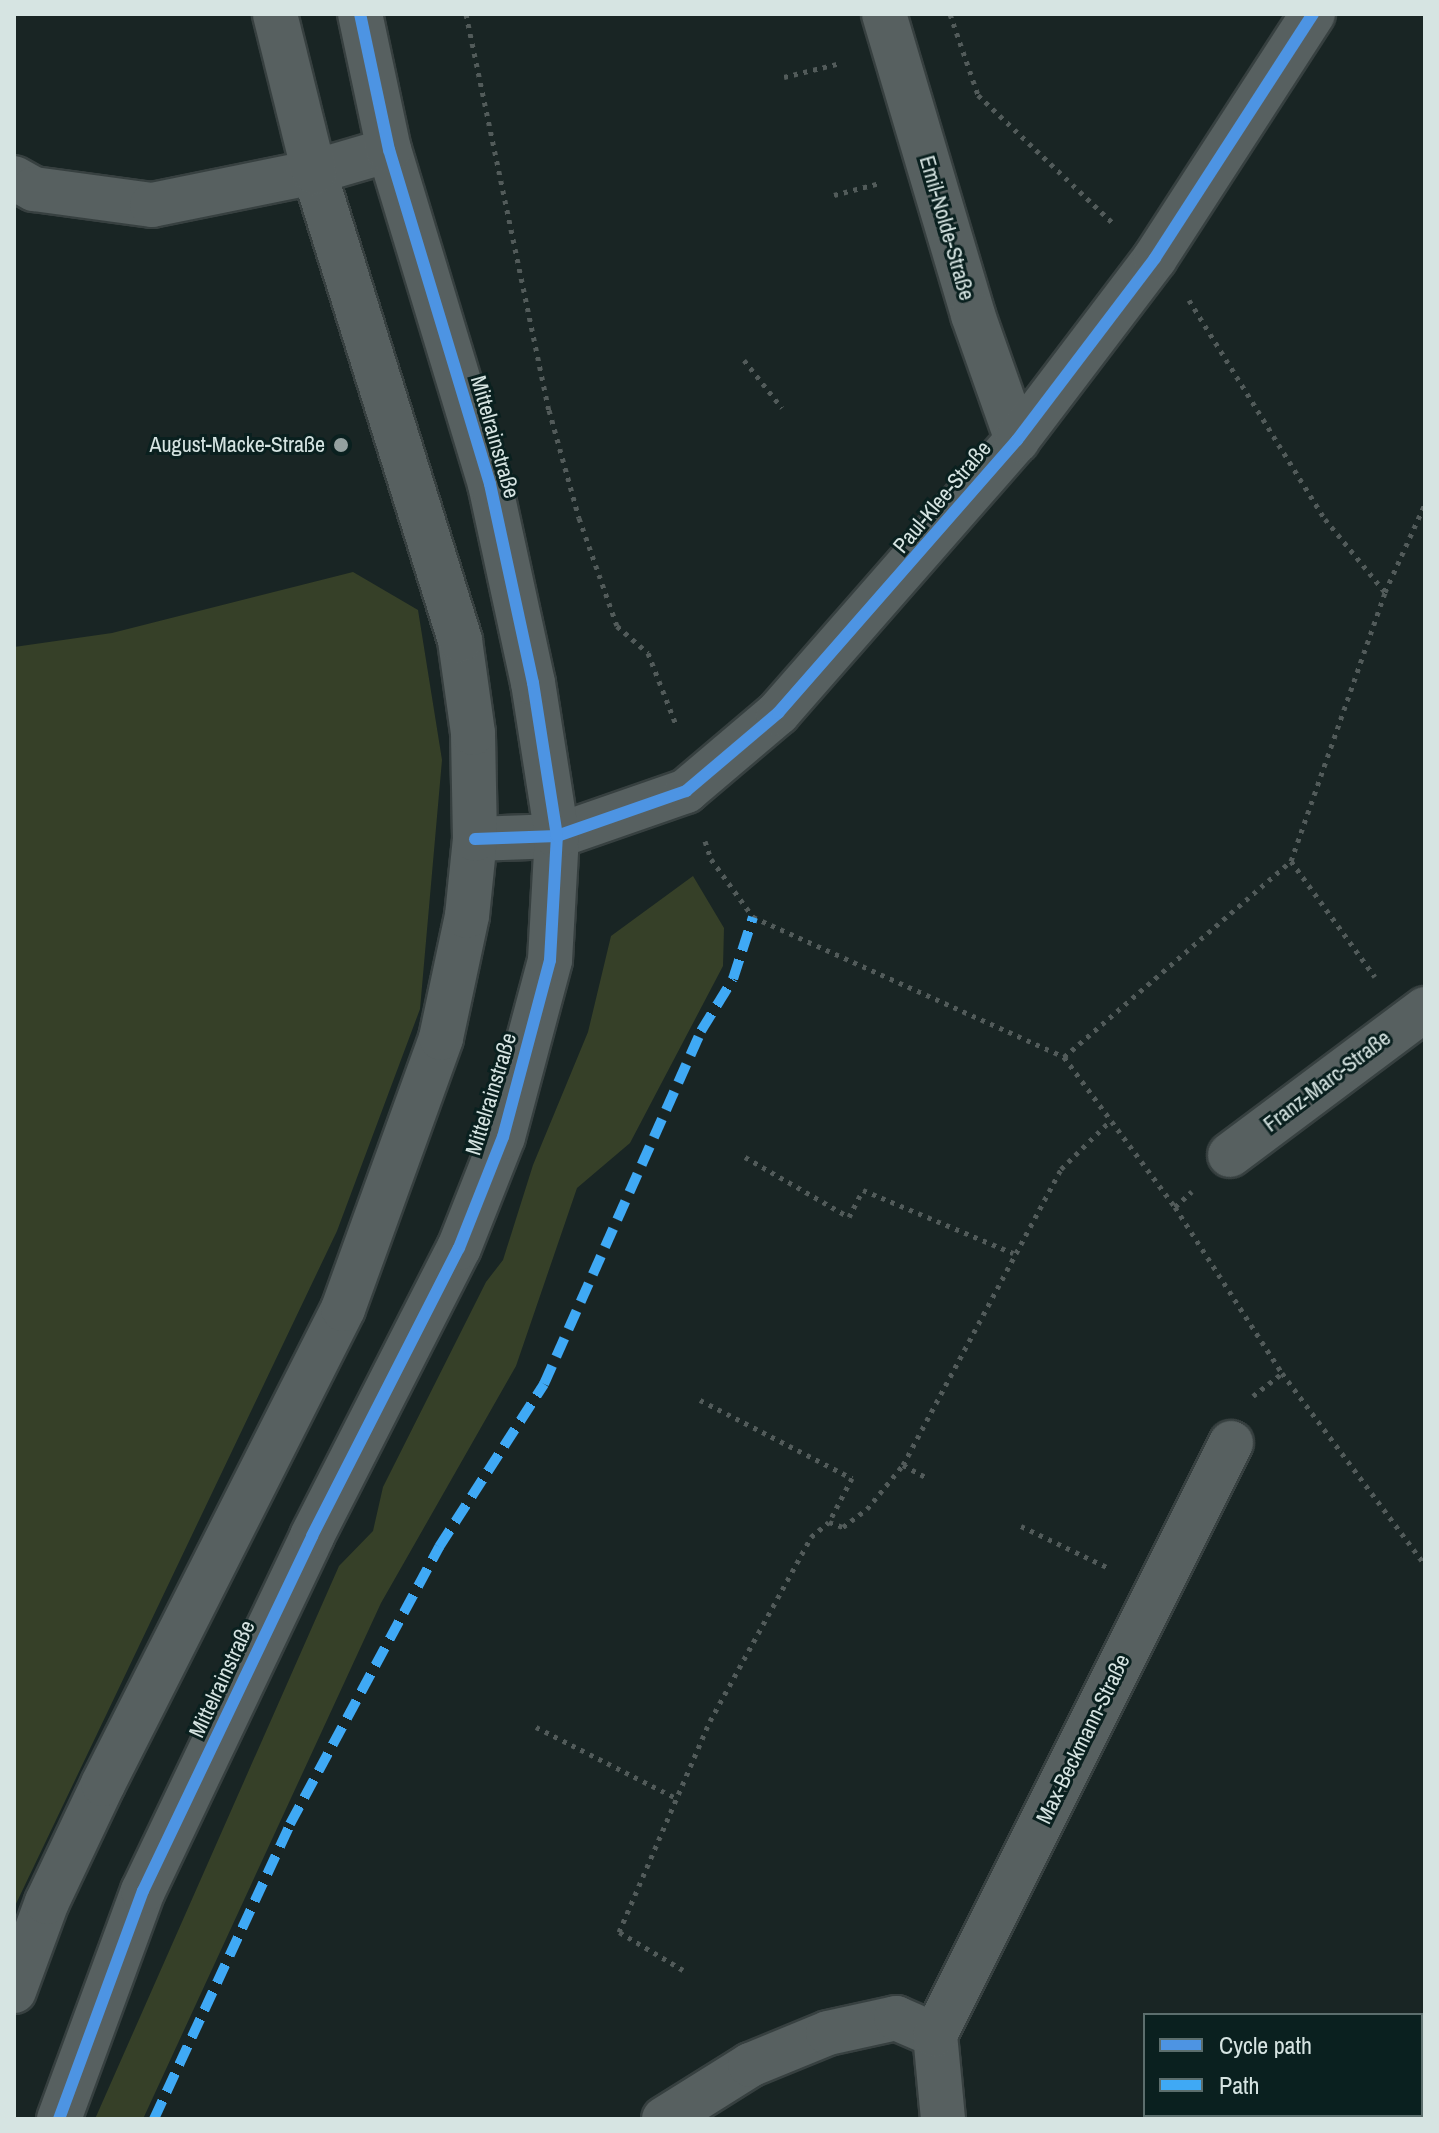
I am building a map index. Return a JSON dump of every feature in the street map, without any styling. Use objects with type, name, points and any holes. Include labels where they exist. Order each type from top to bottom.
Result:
[{"type":"street","points":[[14,1991],[47,1902],[103,1784],[343,1309],[441,1038],[467,916],[475,839],[473,733],[460,640],[314,172],[275,14]]},
{"type":"street","name":"Mittelrainstraße","points":[[59,2119],[143,1891],[312,1536],[459,1248],[503,1137],[550,960],[557,836],[533,683],[490,484],[389,150],[360,14]]},
{"type":"street","name":"Emil-Nolde-Straße","points":[[884,14],[973,315],[1017,440]]},
{"type":"street","name":"Paul-Klee-Straße","points":[[475,839],[557,836],[686,791],[778,713],[1017,440],[1155,258],[1313,14]]},
{"type":"street","points":[[14,178],[34,189],[152,205],[314,172],[389,150]]},
{"type":"street","name":"Franz-Marc-Straße","points":[[1230,1155],[1416,1015]]},
{"type":"street","name":"Max-Beckmann-Straße","points":[[935,2035],[1231,1443]]},
{"type":"street","points":[[664,2119],[750,2065],[828,2033],[896,2018],[935,2035],[943,2119]]},
{"type":"path","points":[[466,14],[549,410],[579,518],[617,626],[648,653],[676,717],[686,791],[711,859],[753,917],[1064,1057],[1175,1207],[1282,1373],[1425,1565]]},
{"type":"path","points":[[950,14],[978,95],[1071,188],[1155,258],[1184,292],[1325,519],[1385,592]]},
{"type":"path","points":[[744,360],[782,408]]},
{"type":"path","points":[[1064,1057],[1291,861],[1385,592],[1425,504]]},
{"type":"path","points":[[1291,861],[1416,1015]]},
{"type":"path","points":[[829,1522],[843,1527],[867,1509],[903,1465],[1013,1253],[1061,1169],[1111,1120]]},
{"type":"path","points":[[745,1157],[849,1217],[863,1190],[1013,1253]]},
{"type":"path","points":[[683,1970],[619,1932],[674,1797],[811,1537],[829,1522],[852,1478],[700,1400]]},
{"type":"path","points":[[903,1465],[926,1477]]},
{"type":"path","points":[[1021,1526],[1156,1591]]},
{"type":"path","points":[[536,1727],[674,1797]]},
{"type":"green space","points":[[353,572],[418,610],[442,760],[420,1009],[337,1231],[14,1908],[14,647],[112,633]]},
{"type":"green space","points":[[693,876],[724,928],[723,966],[630,1143],[577,1188],[516,1366],[381,1603],[143,2119],[95,2119],[339,1566],[373,1531],[383,1487],[486,1282],[503,1260],[533,1165],[588,1032],[611,936]]},
{"type":"marked path","points":[[154,2119],[290,1824],[439,1547],[544,1384],[701,1031],[733,979],[753,917]]},
{"type":"cycle path","points":[[59,2119],[143,1891],[312,1536],[459,1248],[503,1137],[550,960],[557,836],[533,683],[490,484],[389,150],[360,14]]},
{"type":"cycle path","points":[[475,839],[557,836],[686,791],[778,713],[1017,440],[1155,258],[1313,14]]},
{"type":"place","name":"August-Macke-Straße","points":[[341,445]]}]
